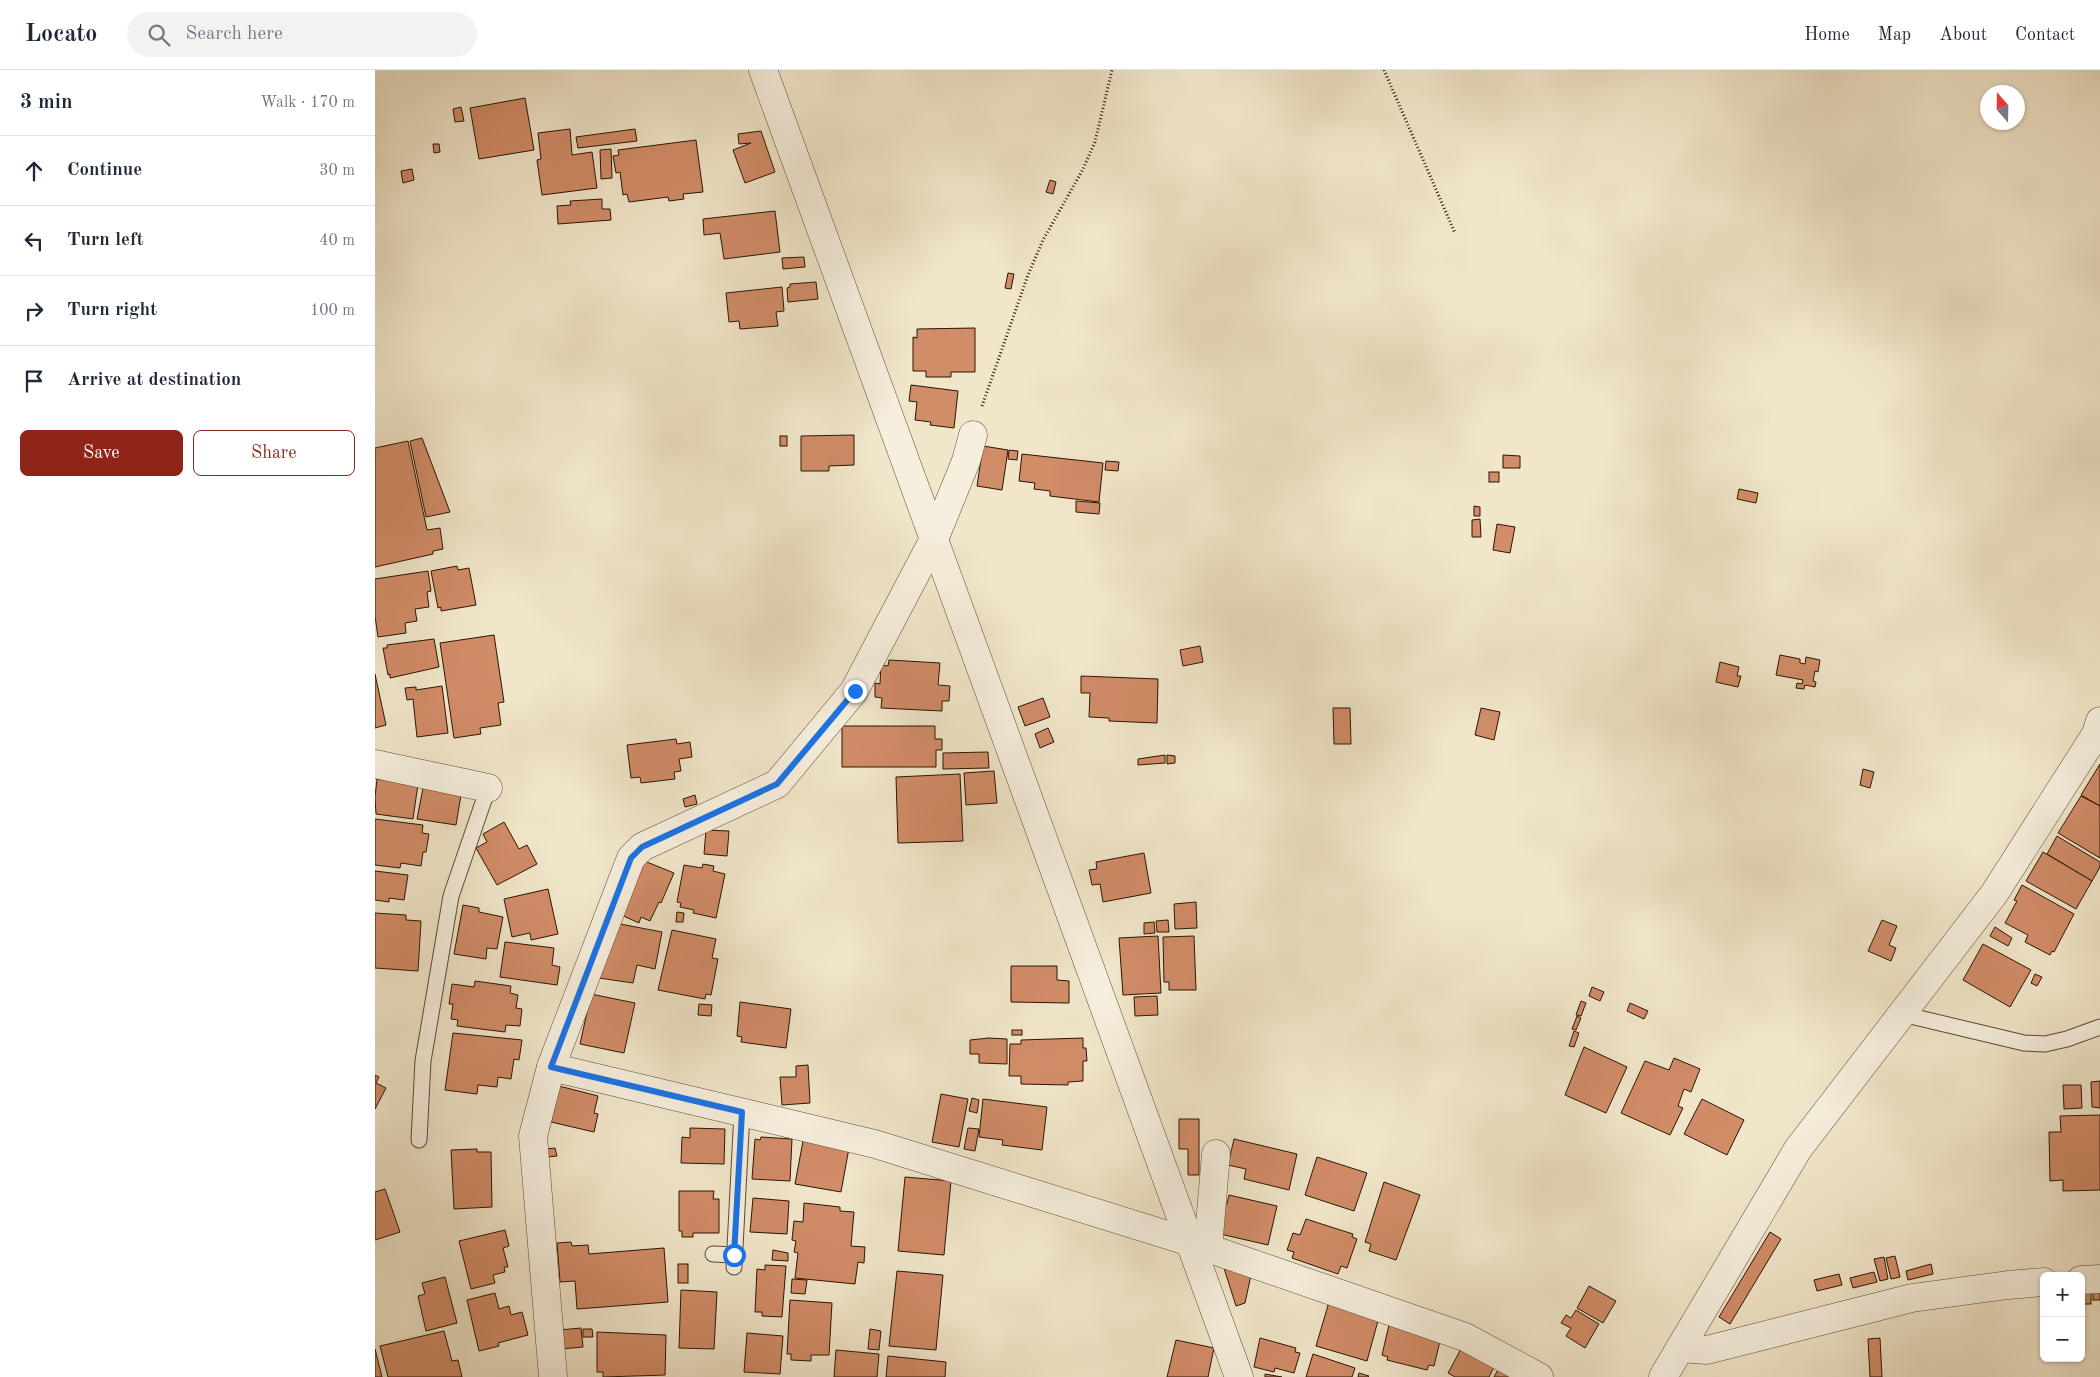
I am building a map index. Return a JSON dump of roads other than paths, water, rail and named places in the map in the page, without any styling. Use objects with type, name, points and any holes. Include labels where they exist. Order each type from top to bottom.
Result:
[{"type":"street","points":[[763,70],[1199,1245],[1239,1377]]},
{"type":"street","points":[[553,1377],[533,1136],[551,1067],[631,858],[642,847],[777,784],[855,691],[935,536],[966,461],[973,435]]},
{"type":"street","points":[[1663,1377],[1798,1149],[1994,894],[2099,730]]},
{"type":"street","points":[[375,764],[488,788]]},
{"type":"street","points":[[551,1067],[875,1144],[1199,1245],[1465,1337],[1539,1377]]},
{"type":"street","points":[[1199,1245],[1216,1154]]},
{"type":"street","points":[[2085,1280],[2100,1279]]},
{"type":"street","points":[[1680,1348],[1707,1350],[1912,1298],[2040,1282]]},
{"type":"lane","points":[[419,1140],[423,1061],[451,896],[488,788]]},
{"type":"lane","points":[[1902,1014],[2024,1043],[2045,1044],[2067,1039],[2100,1027]]},
{"type":"lane","points":[[713,1254],[734,1261],[742,1112]]}]
